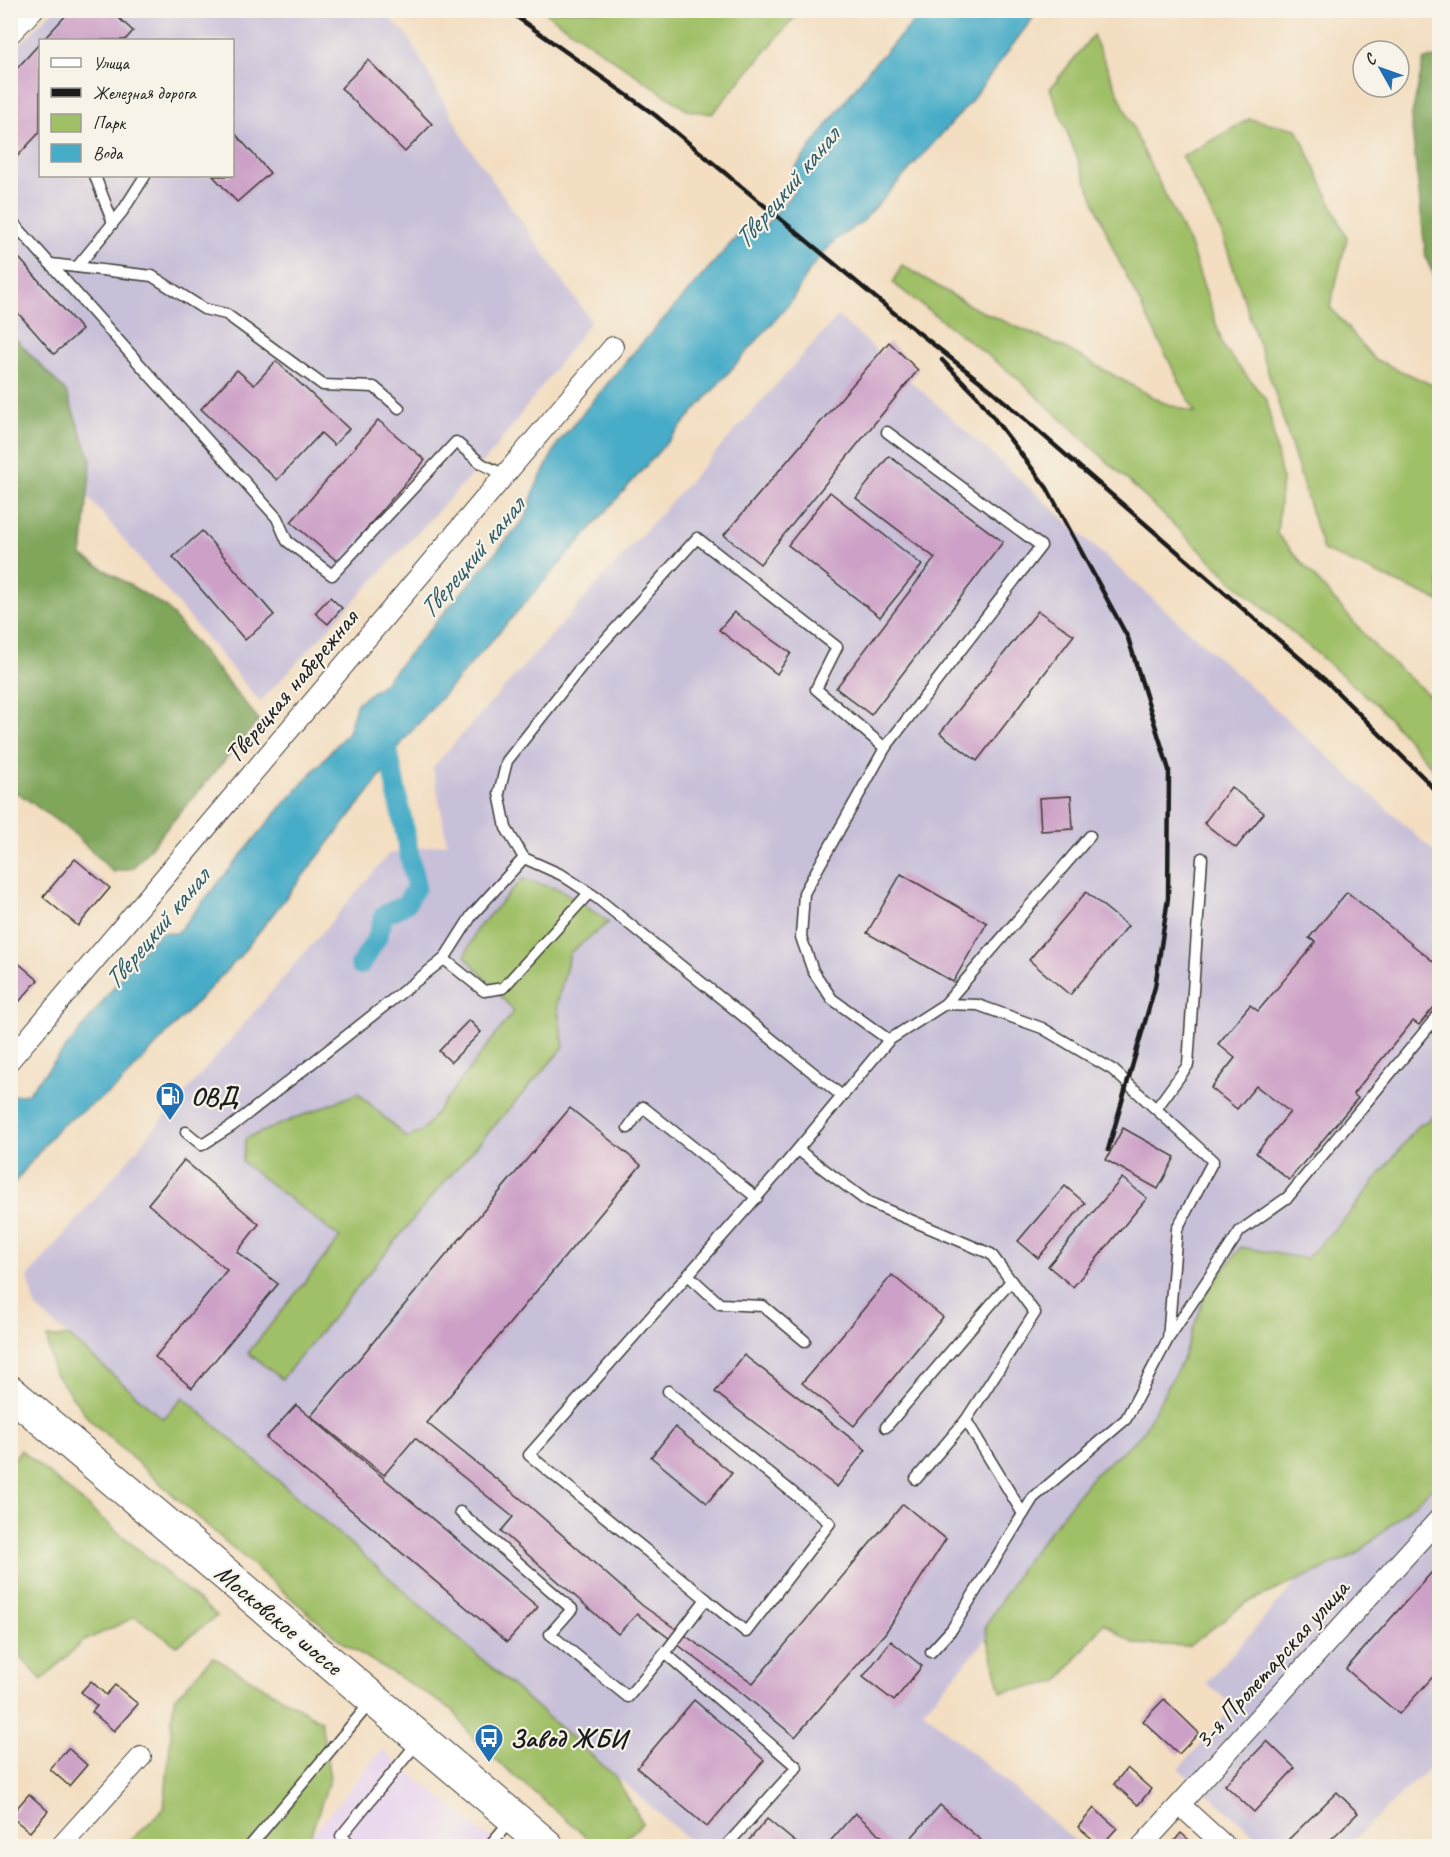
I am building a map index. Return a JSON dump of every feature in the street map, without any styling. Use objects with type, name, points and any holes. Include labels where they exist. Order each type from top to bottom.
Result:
[{"type":"highway","name":"Московское шоссе","points":[[10,1392],[547,1846]]},
{"type":"street","points":[[10,34],[33,10]]},
{"type":"street","name":"Тверецкая набережная","points":[[10,1060],[613,347]]},
{"type":"street","name":"3-я Пролетарская улица","points":[[1142,1846],[1440,1518]]},
{"type":"street","points":[[61,1846],[141,1757]]},
{"type":"street","points":[[1180,1805],[1225,1846]]},
{"type":"lane","points":[[95,177],[113,223]]},
{"type":"lane","points":[[76,267],[122,212],[144,177]]},
{"type":"lane","points":[[10,219],[277,518],[287,541],[332,575],[456,442],[482,464],[505,475]]},
{"type":"lane","points":[[51,264],[152,276],[204,309],[226,314],[323,385],[374,387],[399,408]]},
{"type":"lane","points":[[887,432],[1041,546],[885,748],[804,893],[801,937],[813,970],[832,999],[889,1040]]},
{"type":"lane","points":[[842,1096],[589,893],[562,875],[524,858],[506,828],[499,793],[507,761],[581,668],[697,538],[837,647],[816,688],[885,748]]},
{"type":"lane","points":[[668,1391],[830,1523],[746,1632],[529,1455],[757,1198],[889,1040],[945,1004],[1090,836]]},
{"type":"lane","points":[[186,1132],[202,1145],[232,1126],[444,959],[472,915],[524,858]]},
{"type":"lane","points":[[1156,1109],[1188,1065],[1202,858]]},
{"type":"lane","points":[[444,959],[484,991],[503,988],[589,893]]},
{"type":"lane","points":[[945,1004],[978,1005],[1042,1028],[1113,1070],[1213,1161],[1177,1229],[1168,1339]]},
{"type":"lane","points":[[931,1652],[952,1629],[1033,1498],[1126,1419],[1168,1339],[1240,1231],[1288,1197],[1440,1013]]},
{"type":"lane","points":[[628,1128],[643,1107],[757,1198]]},
{"type":"lane","points":[[798,1150],[868,1202],[991,1254],[1035,1313],[966,1420],[916,1479]]},
{"type":"lane","points":[[688,1275],[720,1304],[763,1306],[805,1341]]},
{"type":"lane","points":[[886,1427],[1011,1281]]},
{"type":"lane","points":[[966,1420],[1023,1514]]},
{"type":"lane","points":[[460,1512],[572,1609],[550,1634],[628,1697],[665,1653],[705,1599]]},
{"type":"lane","points":[[665,1653],[797,1767],[726,1846]]},
{"type":"lane","points":[[250,1846],[373,1699]]},
{"type":"lane","points":[[353,1846],[341,1836],[420,1739]]},
{"type":"lane","points":[[489,1846],[514,1818]]},
{"type":"shaded area","points":[[53,11],[381,11],[406,33],[467,144],[591,321],[491,454],[260,702],[11,405],[10,54]]},
{"type":"shaded area","points":[[838,316],[1439,856],[1439,1127],[923,1711],[1081,1846],[696,1846],[184,1397],[164,1420],[36,1308],[28,1277],[389,854],[447,843],[433,767]]},
{"type":"shaded area","points":[[1439,1423],[1439,1759],[1347,1846],[1268,1846],[1179,1769],[1234,1706],[1206,1683]]},
{"type":"shaded area","points":[[382,1750],[499,1846],[303,1846]]},
{"type":"green space","points":[[800,10],[712,114],[687,110],[543,11]]},
{"type":"green space","points":[[1093,35],[1142,148],[1190,245],[1224,348],[1267,401],[1282,479],[1277,534],[1378,650],[1439,704],[1439,775],[1378,706],[1231,580],[1016,377],[893,283],[902,265],[976,309],[1063,347],[1162,402],[1195,413],[1114,251],[1050,89]]},
{"type":"green space","points":[[1440,58],[1439,285],[1426,259],[1411,119],[1424,59]]},
{"type":"green space","points":[[1249,119],[1297,129],[1347,238],[1330,307],[1374,359],[1439,388],[1439,601],[1323,550],[1277,399],[1222,234],[1182,157]]},
{"type":"green space","points":[[11,334],[66,392],[91,460],[82,556],[166,607],[259,720],[133,868],[113,872],[72,832],[18,793],[11,795]]},
{"type":"green space","points":[[522,879],[561,890],[609,922],[570,953],[557,1004],[564,1047],[434,1194],[282,1379],[248,1353],[340,1238],[242,1162],[246,1138],[358,1093],[407,1138],[422,1131],[514,1011],[465,956],[476,930]]},
{"type":"green space","points":[[1439,1113],[1439,1482],[1357,1554],[1246,1603],[1189,1646],[1134,1644],[1104,1623],[1058,1682],[1001,1692],[985,1627],[1023,1565],[1093,1476],[1141,1435],[1181,1363],[1206,1293],[1241,1247],[1306,1259],[1348,1215],[1417,1127]]},
{"type":"green space","points":[[47,1337],[70,1337],[163,1419],[183,1397],[615,1776],[643,1823],[616,1846],[597,1846],[477,1744],[453,1710],[343,1643],[90,1420],[53,1371]]},
{"type":"green space","points":[[21,1450],[217,1616],[177,1646],[135,1617],[82,1642],[42,1680],[16,1652],[10,1598],[10,1463]]},
{"type":"green space","points":[[213,1657],[321,1721],[330,1778],[310,1837],[303,1846],[124,1846],[164,1809],[174,1699]]},
{"type":"water","points":[[924,11],[1038,11],[968,105],[863,221],[834,241],[811,268],[790,303],[403,741],[372,788],[240,956],[117,1087],[58,1128],[11,1187],[11,1096],[27,1094],[76,1036],[139,954],[162,932],[177,933],[270,820],[348,732],[357,703],[384,683],[526,517],[535,488],[558,443],[627,360],[742,231],[764,227],[795,190],[792,172],[870,68]]},
{"type":"building","points":[[71,10],[110,10],[133,31],[126,39],[44,39]]},
{"type":"building","points":[[39,44],[39,133],[10,164],[10,76]]},
{"type":"building","points":[[368,60],[432,124],[405,152],[341,88]]},
{"type":"building","points":[[234,132],[270,173],[237,202],[214,177],[234,177]]},
{"type":"building","points":[[20,259],[82,330],[54,354],[10,304],[10,267]]},
{"type":"building","points":[[889,342],[918,370],[760,564],[724,535]]},
{"type":"building","points":[[276,361],[349,429],[334,445],[321,433],[277,480],[201,409],[237,370],[254,385]]},
{"type":"building","points":[[378,420],[425,460],[338,562],[291,522]]},
{"type":"building","points":[[889,456],[1003,542],[871,715],[836,688],[935,558],[856,498]]},
{"type":"building","points":[[830,492],[922,565],[880,617],[788,545]]},
{"type":"building","points":[[202,531],[274,615],[245,640],[173,557]]},
{"type":"building","points":[[330,597],[342,608],[328,624],[315,613]]},
{"type":"building","points":[[1038,611],[1074,635],[977,761],[940,733]]},
{"type":"building","points":[[734,612],[791,653],[777,674],[719,630]]},
{"type":"building","points":[[1231,787],[1264,813],[1236,848],[1204,823]]},
{"type":"building","points":[[1071,796],[1073,829],[1041,831],[1039,798]]},
{"type":"building","points":[[75,859],[110,888],[78,926],[43,897]]},
{"type":"building","points":[[901,874],[987,923],[953,982],[867,933]]},
{"type":"building","points":[[1086,892],[1128,926],[1070,995],[1029,960]]},
{"type":"building","points":[[1347,892],[1440,967],[1440,1000],[1419,1025],[1413,1021],[1353,1094],[1358,1098],[1289,1180],[1256,1153],[1290,1112],[1256,1086],[1237,1109],[1211,1088],[1235,1058],[1218,1044],[1250,1005],[1258,1011],[1316,942],[1309,938]]},
{"type":"building","points":[[10,956],[38,980],[18,1003],[10,997]]},
{"type":"building","points":[[469,1020],[481,1032],[451,1062],[439,1051]]},
{"type":"building","points":[[570,1108],[641,1165],[427,1423],[526,1503],[643,1606],[753,1683],[903,1504],[946,1539],[886,1632],[795,1737],[743,1694],[637,1614],[618,1634],[501,1531],[513,1517],[415,1438],[384,1475],[311,1416]]},
{"type":"building","points":[[1123,1128],[1175,1157],[1158,1189],[1106,1160]]},
{"type":"building","points":[[184,1160],[259,1224],[237,1252],[278,1284],[192,1388],[155,1357],[227,1270],[148,1204]]},
{"type":"building","points":[[1122,1178],[1147,1198],[1073,1287],[1048,1266]]},
{"type":"building","points":[[1065,1186],[1085,1203],[1038,1258],[1018,1241]]},
{"type":"building","points":[[892,1275],[943,1317],[854,1426],[802,1383]]},
{"type":"building","points":[[744,1355],[866,1450],[837,1487],[715,1392]]},
{"type":"building","points":[[296,1405],[538,1607],[507,1642],[266,1438]]},
{"type":"building","points":[[675,1427],[732,1473],[707,1503],[651,1457]]},
{"type":"building","points":[[1440,1563],[1440,1669],[1399,1714],[1346,1669]]},
{"type":"building","points":[[891,1641],[922,1666],[894,1701],[863,1677]]},
{"type":"building","points":[[91,1681],[106,1695],[115,1685],[138,1704],[114,1731],[92,1712],[97,1706],[81,1692]]},
{"type":"building","points":[[1164,1699],[1199,1733],[1179,1754],[1143,1721]]},
{"type":"building","points":[[694,1700],[764,1760],[707,1827],[637,1768]]},
{"type":"building","points":[[1267,1741],[1295,1768],[1254,1812],[1225,1785]]},
{"type":"building","points":[[68,1748],[87,1765],[69,1786],[50,1769]]},
{"type":"building","points":[[1127,1768],[1151,1789],[1138,1805],[1114,1784]]},
{"type":"building","points":[[1337,1792],[1358,1813],[1324,1846],[1295,1846],[1288,1840]]},
{"type":"building","points":[[29,1794],[48,1811],[30,1832],[10,1816]]},
{"type":"building","points":[[940,1805],[984,1843],[981,1846],[904,1846]]},
{"type":"building","points":[[1094,1808],[1117,1828],[1101,1846],[1078,1827]]},
{"type":"building","points":[[855,1813],[893,1846],[826,1846]]},
{"type":"building","points":[[767,1819],[800,1846],[744,1846]]},
{"type":"building","points":[[1181,1833],[1196,1846],[1170,1846]]},
{"type":"waterway","points":[[360,965],[377,938],[384,915],[406,904],[416,887],[385,735]]},
{"type":"railway","points":[[507,10],[655,115],[900,318],[991,390],[1325,680],[1427,781],[1440,797]]},
{"type":"railway","points":[[942,360],[977,396],[1047,488],[1128,638],[1169,770],[1168,898],[1155,987],[1108,1150]]},
{"type":"place","name":"ОВД","points":[[170,1122]]},
{"type":"place","name":"Завод ЖБИ","points":[[489,1764]]},
{"type":"water label","name":"Тверецкий канал","points":[[786,188]]},
{"type":"water label","name":"Тверецкий канал","points":[[471,558]]},
{"type":"water label","name":"Тверецкий канал","points":[[156,929]]}]
